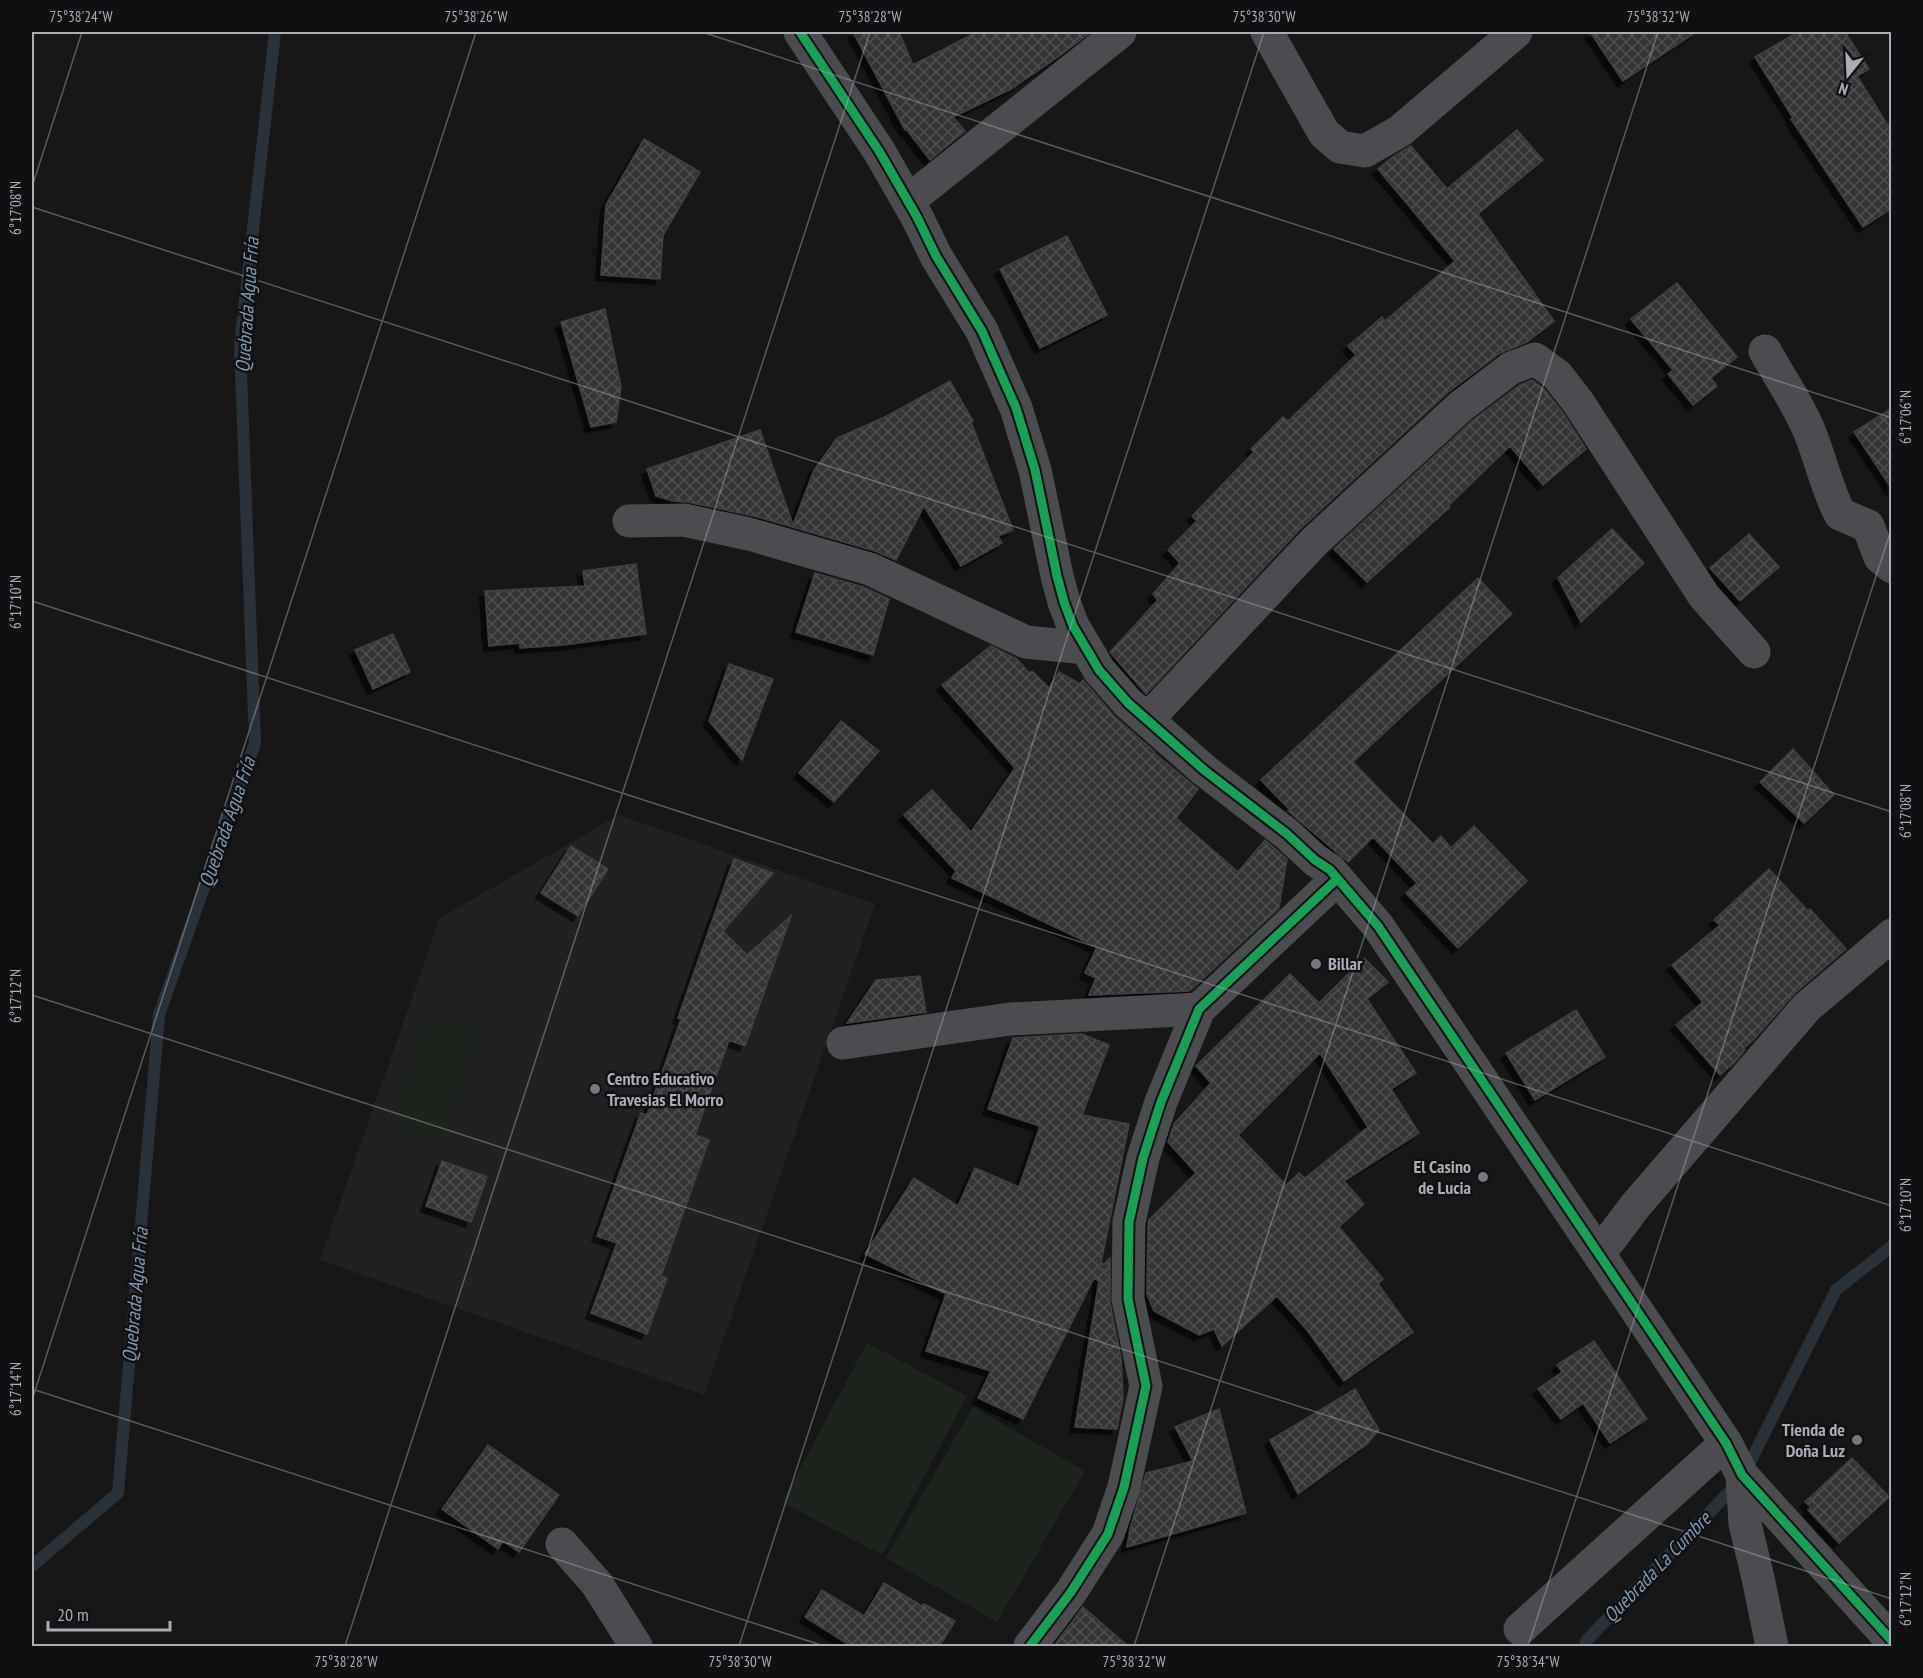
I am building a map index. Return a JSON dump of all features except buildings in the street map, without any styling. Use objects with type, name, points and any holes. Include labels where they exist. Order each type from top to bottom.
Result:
[{"type":"street","points":[[800,32],[879,150],[936,256],[982,332],[1016,408],[1035,470],[1053,561],[1064,602],[1073,626],[1100,670],[1128,703],[1147,720],[1204,770],[1287,834],[1337,879],[1378,926],[1726,1443],[1742,1475],[1892,1641]]},
{"type":"street","points":[[908,201],[1120,32]]},
{"type":"street","points":[[1267,32],[1324,133],[1340,147],[1365,151],[1400,131],[1516,32]]},
{"type":"street","points":[[1765,351],[1807,426],[1820,459],[1830,496],[1840,514],[1880,518],[1880,557],[1892,567]]},
{"type":"street","points":[[1147,720],[1314,542],[1460,407],[1510,368],[1535,359],[1557,375],[1578,402],[1704,596],[1754,652]]},
{"type":"street","points":[[629,521],[684,520],[748,534],[870,569],[1026,642],[1086,648]]},
{"type":"street","points":[[1030,1647],[1071,1592],[1108,1534],[1124,1487],[1146,1386],[1128,1299],[1129,1222],[1143,1158],[1161,1102],[1198,1009],[1337,879]]},
{"type":"street","points":[[1599,1254],[1643,1196],[1807,1007],[1892,935]]},
{"type":"street","points":[[843,1043],[1010,1019],[1198,1009]]},
{"type":"street","points":[[1520,1629],[1726,1443]]},
{"type":"street","points":[[1742,1475],[1745,1524],[1772,1647]]},
{"type":"street","points":[[562,1544],[597,1584],[636,1647]]},
{"type":"shaded area","name":"Centro Educativo Travesias El Morro","points":[[619,815],[875,904],[704,1395],[320,1260],[440,918]]},
{"type":"shaded area","points":[[427,1016],[480,1033],[444,1143],[390,1125]]},
{"type":"shaded area","points":[[867,1343],[967,1396],[882,1555],[782,1502]]},
{"type":"shaded area","points":[[973,1407],[1085,1471],[997,1622],[886,1558]]},
{"type":"waterway","name":"Quebrada Agua Fría","points":[[32,1566],[118,1493],[159,1015],[255,743],[240,345],[275,32]]},
{"type":"waterway","name":"Quebrada La Cumbre","points":[[1748,1466],[1836,1290],[1892,1246]]},
{"type":"waterway","name":"Quebrada La Cumbre","points":[[1585,1646],[1586,1641],[1731,1490]]},
{"type":"cycle path","points":[[800,32],[879,151],[917,217],[936,256],[982,331],[1016,408],[1035,470],[1064,602],[1073,626],[1099,670],[1128,703],[1204,770],[1330,870],[1378,926],[1726,1443],[1742,1475],[1892,1641]]},
{"type":"cycle path","points":[[1030,1646],[1071,1592],[1108,1534],[1124,1487],[1146,1386],[1128,1299],[1129,1222],[1143,1158],[1161,1102],[1199,1009],[1337,879]]},
{"type":"place","name":"Billar","points":[[1316,964]]},
{"type":"place","name":"Centro Educativo Travesias El Morro","points":[[595,1089]]},
{"type":"place","name":"El Casino de Lucia","points":[[1483,1177]]},
{"type":"place","name":"Tienda de Doña Luz","points":[[1857,1440]]}]
